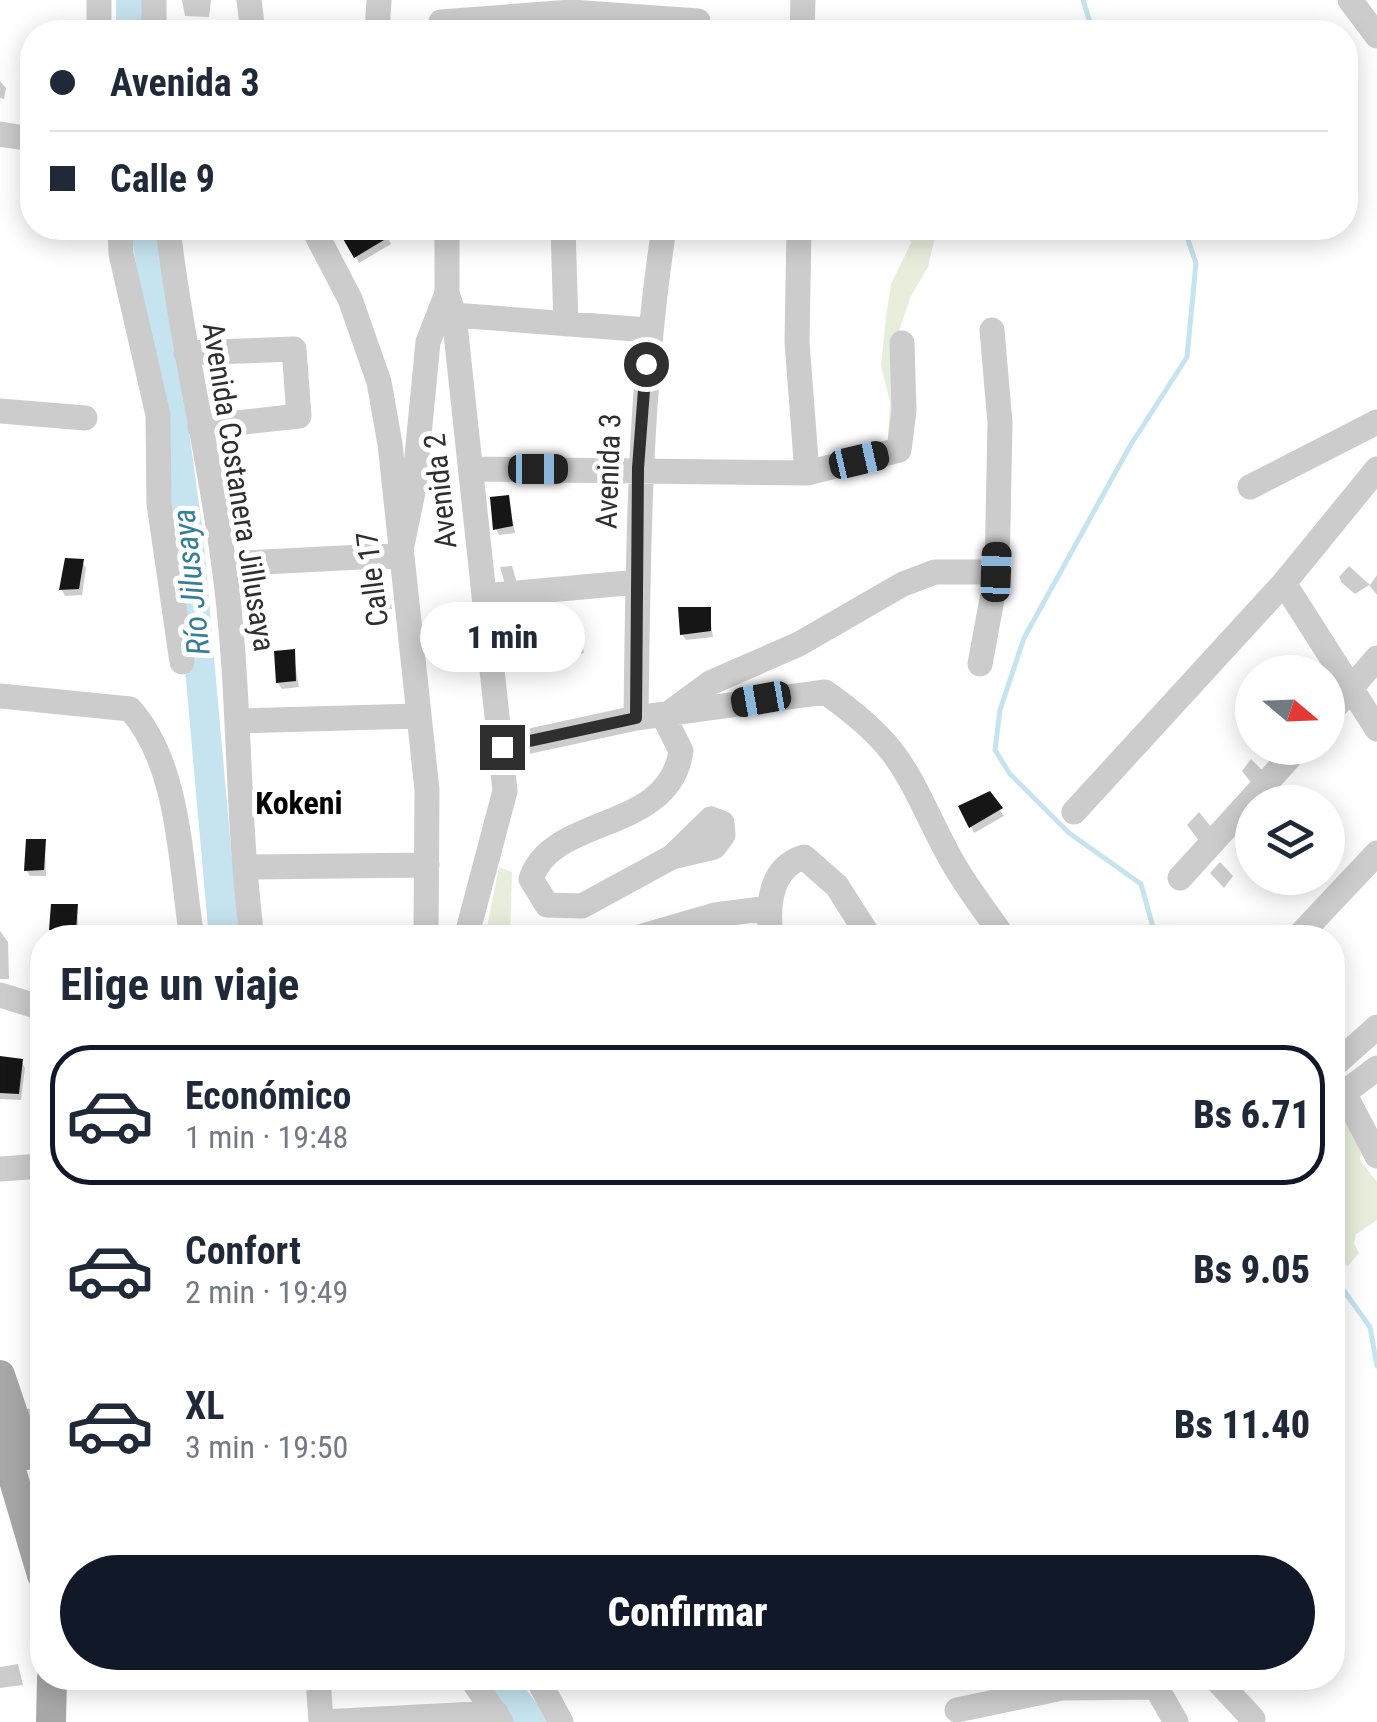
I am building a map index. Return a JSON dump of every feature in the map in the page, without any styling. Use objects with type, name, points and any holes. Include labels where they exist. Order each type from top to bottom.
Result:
[{"type":"main road","points":[[0,1375],[30,1467]]},
{"type":"main road","points":[[15,1425],[30,1508]]},
{"type":"main road","points":[[51,1722],[52,1690]]},
{"type":"main road","points":[[70,1690],[70,1722]]},
{"type":"street","points":[[1350,0],[1377,36]]},
{"type":"street","points":[[441,18],[698,18]]},
{"type":"street","points":[[121,240],[158,415],[159,504],[182,662]]},
{"type":"street","name":"Avenida Costanera Jillusaya","points":[[170,240],[224,564],[240,721],[251,925]]},
{"type":"street","name":"Calle 17","points":[[318,240],[350,300],[380,382],[428,790],[426,925]]},
{"type":"street","name":"Avenida 2","points":[[448,240],[451,304],[502,747],[504,809],[470,925]]},
{"type":"street","points":[[563,240],[566,324]]},
{"type":"street","name":"Avenida 3","points":[[636,718],[638,468],[648,330],[662,240]]},
{"type":"street","points":[[798,240],[796,342],[807,473]]},
{"type":"street","points":[[224,564],[400,554],[414,487],[428,342],[451,304],[566,324],[648,330]]},
{"type":"street","points":[[980,664],[996,572],[1000,424],[992,330]]},
{"type":"street","points":[[471,469],[807,473],[899,450],[904,410],[902,343]]},
{"type":"street","points":[[186,353],[294,349],[298,416],[200,427]]},
{"type":"street","points":[[0,411],[85,418]]},
{"type":"street","points":[[1250,487],[1377,422]]},
{"type":"street","points":[[1074,812],[1284,583],[1377,469]]},
{"type":"street","points":[[664,717],[710,683],[799,644],[903,584],[935,572],[996,572]]},
{"type":"street","points":[[484,596],[638,582]]},
{"type":"street","points":[[1284,583],[1377,729]]},
{"type":"street","points":[[1345,696],[1377,658]]},
{"type":"street","points":[[502,747],[636,718],[664,717],[794,693],[826,692],[881,736],[907,768],[949,856],[995,925]]},
{"type":"street","points":[[0,696],[130,709],[150,732],[162,766],[190,925]]},
{"type":"street","points":[[240,721],[418,716]]},
{"type":"street","points":[[664,717],[680,752],[672,783],[657,798],[544,856],[531,879],[547,905],[582,906],[672,857]]},
{"type":"street","points":[[1180,878],[1283,765]]},
{"type":"street","points":[[1309,925],[1377,853]]},
{"type":"street","points":[[770,925],[768,908],[779,872],[804,857],[838,886],[862,925]]},
{"type":"street","points":[[246,867],[427,865]]},
{"type":"street","points":[[681,925],[715,915],[768,908]]},
{"type":"street","points":[[0,995],[30,1004]]},
{"type":"street","points":[[1345,1056],[1377,1027]]},
{"type":"street","points":[[1345,1088],[1377,1068]]},
{"type":"street","points":[[1345,1103],[1377,1156]]},
{"type":"street","points":[[0,1168],[30,1167]]},
{"type":"street","points":[[319,1690],[321,1722],[499,1718]]},
{"type":"street","points":[[479,1690],[499,1718]]},
{"type":"street","points":[[544,1690],[561,1722]]},
{"type":"street","points":[[957,1710],[1052,1690]]},
{"type":"street","points":[[1158,1690],[1176,1722]]},
{"type":"street","points":[[1226,1690],[1253,1721]]},
{"type":"green space","points":[[910,240],[934,240],[928,267],[911,296],[896,340],[896,399],[888,439],[890,402],[881,366],[886,317],[891,284]]},
{"type":"green space","points":[[499,867],[512,872],[510,925],[487,925]]},
{"type":"green space","points":[[1345,1107],[1361,1149],[1360,1160],[1377,1182],[1377,1220],[1356,1234],[1354,1243],[1359,1253],[1348,1266]]},
{"type":"building","points":[[344,240],[384,240],[354,258]]},
{"type":"building","points":[[509,495],[513,526],[493,530],[490,497]]},
{"type":"building","points":[[65,558],[84,559],[79,589],[59,590]]},
{"type":"building","points":[[678,607],[711,607],[711,631],[680,635]]},
{"type":"building","points":[[578,617],[583,647],[564,649],[561,620]]},
{"type":"building","points":[[295,649],[296,681],[276,683],[274,651]]},
{"type":"building","points":[[990,791],[1003,808],[969,828],[958,806]]},
{"type":"building","points":[[26,839],[46,839],[44,870],[24,871]]},
{"type":"building","points":[[51,904],[78,904],[76,925],[49,925]]},
{"type":"building","points":[[0,1056],[23,1059],[19,1094],[0,1093]]},
{"type":"waterway","name":"Río Jilusaya","points":[[131,0],[131,20]]},
{"type":"waterway","points":[[1083,0],[1089,20]]},
{"type":"waterway","name":"Río Jilusaya","points":[[148,240],[188,534],[223,925]]},
{"type":"waterway","points":[[1152,925],[1141,884],[1069,833],[1010,774],[995,750],[1000,710],[1024,638],[1130,446],[1187,357],[1196,263],[1188,240]]},
{"type":"waterway","points":[[1345,1292],[1370,1327],[1377,1366]]},
{"type":"waterway","name":"Río Jilusaya","points":[[508,1690],[532,1722]]},
{"type":"district","name":"Kokeni","points":[[299,803]]},
{"type":"route","points":[[502,747],[636,718],[638,468],[646,364]]}]
